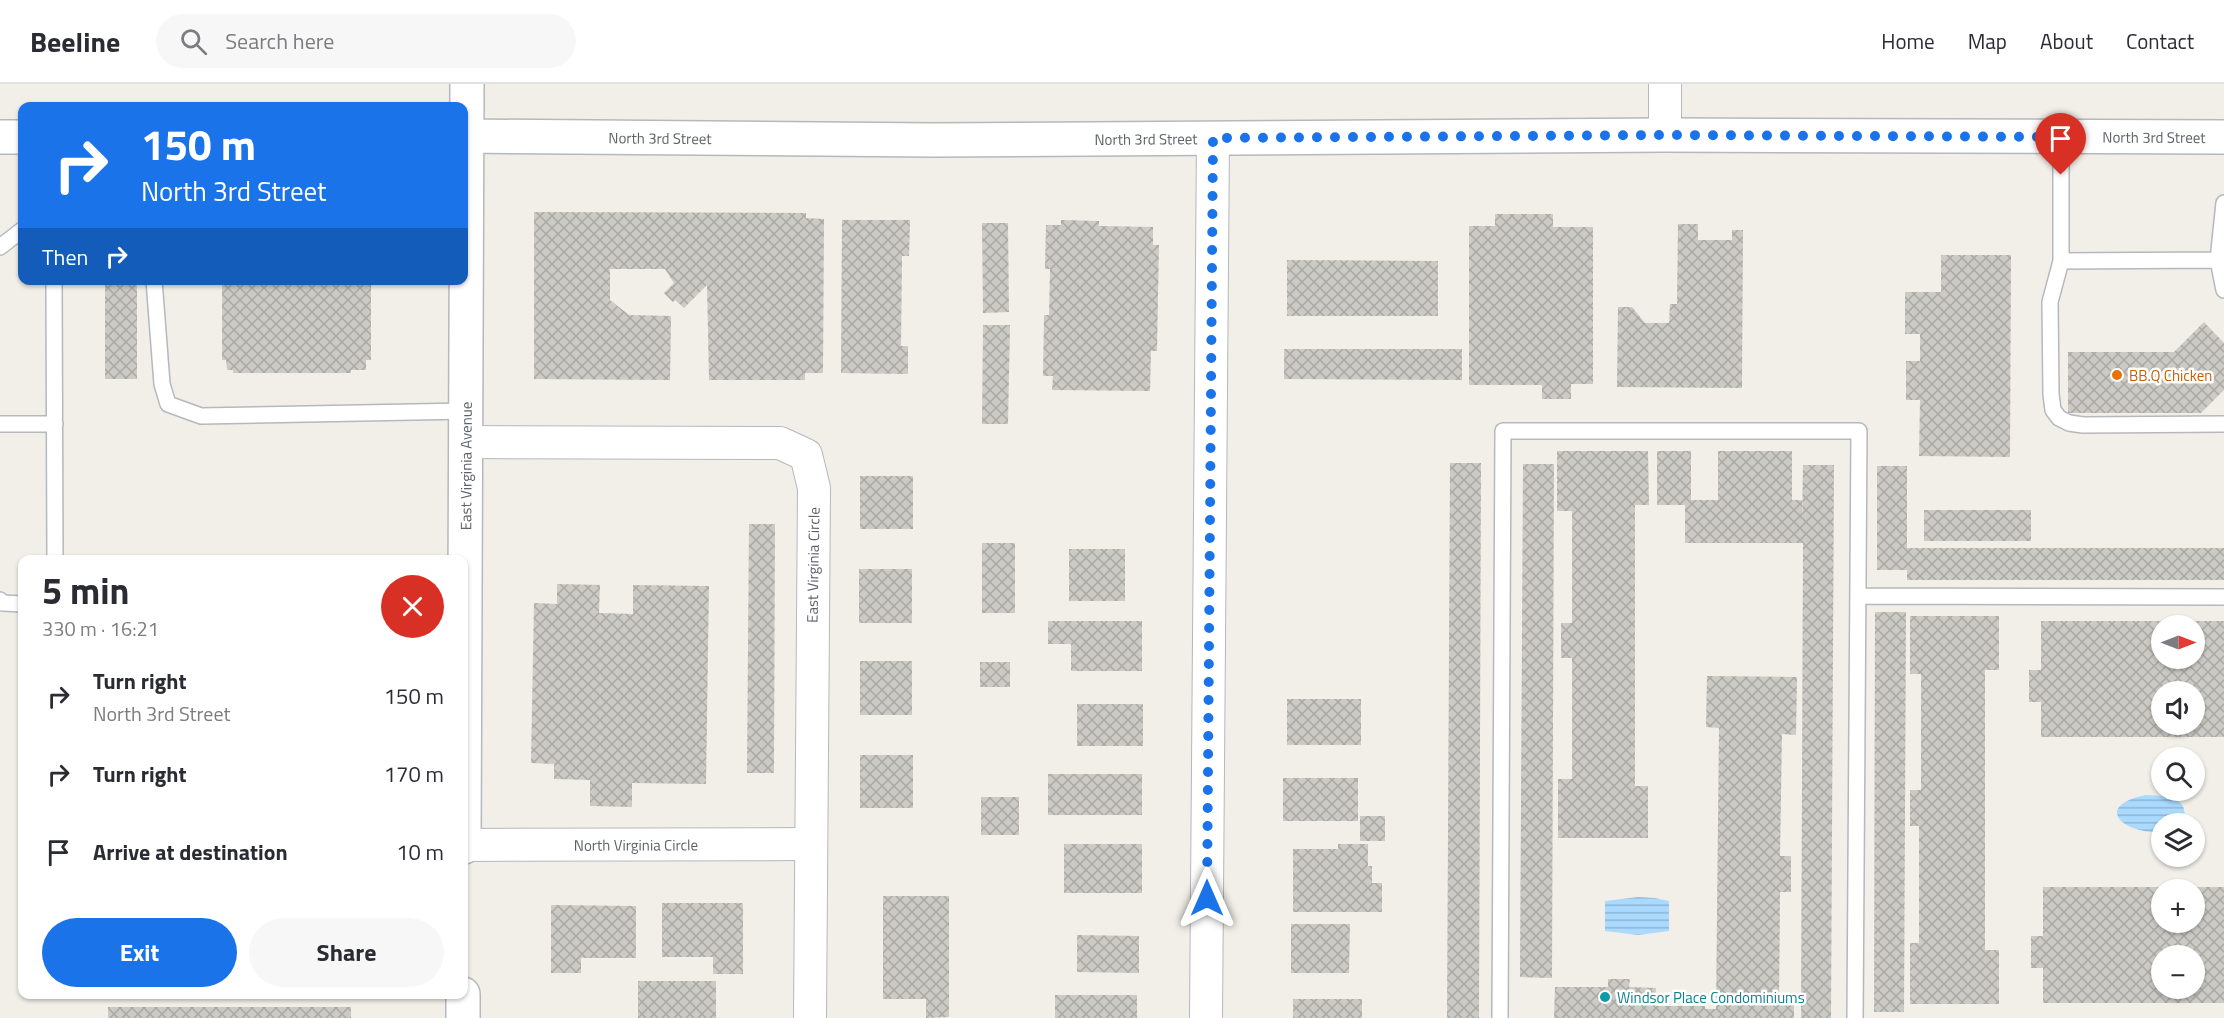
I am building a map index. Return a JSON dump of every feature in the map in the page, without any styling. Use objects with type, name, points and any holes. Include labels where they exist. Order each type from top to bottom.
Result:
[{"type":"street","name":"East Virginia Avenue","points":[[466,102],[467,84]]},
{"type":"street","points":[[1665,84],[1665,135]]},
{"type":"street","name":"North 3rd Street","points":[[468,136],[934,140],[1665,135],[2224,137]]},
{"type":"street","points":[[0,137],[18,137]]},
{"type":"street","points":[[1206,1018],[1213,138]]},
{"type":"street","name":"East Virginia Avenue","points":[[465,555],[466,285]]},
{"type":"street","name":"East Virginia Circle","points":[[466,426],[780,443],[806,455],[814,488],[810,1018]]},
{"type":"street","name":"North Virginia Circle","points":[[468,846],[810,844]]},
{"type":"street","points":[[463,999],[463,1018]]},
{"type":"lane","points":[[2061,137],[2061,261],[2050,302],[2051,394],[2054,410],[2059,418],[2069,423],[2083,425],[2224,424]]},
{"type":"lane","points":[[2224,203],[2218,260],[2224,290]]},
{"type":"lane","points":[[0,247],[18,233]]},
{"type":"lane","points":[[2061,261],[2218,260]]},
{"type":"lane","points":[[54,285],[55,555]]},
{"type":"lane","points":[[154,285],[162,384],[168,404],[176,409],[201,416],[466,426]]},
{"type":"lane","points":[[0,424],[55,424]]},
{"type":"lane","points":[[1500,1018],[1503,431],[1858,431],[1855,1018]]},
{"type":"lane","points":[[1858,596],[2224,597]]},
{"type":"lane","points":[[0,600],[3,603],[18,604]]},
{"type":"water","points":[[2145,795],[2151,796],[2151,801],[2178,801],[2184,813],[2151,813],[2151,831],[2135,829],[2119,819],[2117,813],[2120,806],[2129,800]]},
{"type":"water","points":[[1638,897],[1669,901],[1669,931],[1638,935],[1605,931],[1605,901]]},
{"type":"building","points":[[534,212],[806,213],[806,218],[824,219],[823,373],[805,373],[805,380],[709,380],[707,285],[684,308],[664,293],[674,283],[665,269],[610,269],[610,300],[629,315],[671,316],[670,380],[534,379]]},
{"type":"building","points":[[1495,214],[1553,214],[1553,227],[1593,227],[1593,384],[1571,384],[1571,399],[1542,399],[1542,385],[1469,385],[1469,226],[1495,226]]},
{"type":"building","points":[[842,220],[910,220],[909,256],[902,256],[901,346],[908,346],[908,374],[841,373]]},
{"type":"building","points":[[1061,220],[1099,221],[1099,226],[1153,227],[1153,245],[1159,245],[1157,351],[1151,351],[1150,391],[1052,390],[1053,376],[1043,376],[1044,315],[1049,315],[1050,269],[1045,269],[1046,225],[1061,225]]},
{"type":"building","points":[[982,223],[1008,223],[1009,312],[983,313]]},
{"type":"building","points":[[1678,224],[1698,224],[1698,240],[1732,240],[1732,230],[1743,230],[1742,388],[1617,387],[1618,307],[1632,307],[1645,323],[1669,323],[1670,304],[1677,304]]},
{"type":"building","points":[[1941,255],[2011,255],[2010,457],[1919,456],[1920,400],[1906,400],[1906,361],[1920,361],[1920,334],[1905,334],[1905,292],[1941,292]]},
{"type":"building","points":[[1287,260],[1438,261],[1438,316],[1287,316]]},
{"type":"building","points":[[105,285],[137,285],[137,379],[105,379]]},
{"type":"building","points":[[222,285],[371,285],[371,360],[366,360],[366,370],[351,370],[351,373],[233,373],[233,370],[227,370],[226,360],[222,360]]},
{"type":"building","points":[[2204,322],[2224,343],[2224,390],[2201,413],[2068,413],[2068,352],[2174,352]]},
{"type":"building","points":[[983,325],[1010,325],[1008,424],[982,424]]},
{"type":"building","points":[[1284,349],[1462,349],[1462,380],[1284,379]]},
{"type":"building","points":[[1557,451],[1648,451],[1649,505],[1635,505],[1635,786],[1648,786],[1648,838],[1558,838],[1558,779],[1572,779],[1572,658],[1561,658],[1561,623],[1572,623],[1572,511],[1557,511]]},
{"type":"building","points":[[1657,451],[1691,451],[1691,500],[1718,500],[1718,451],[1792,451],[1792,500],[1802,500],[1802,524],[1803,465],[1834,465],[1831,1018],[1801,1018],[1803,543],[1685,543],[1685,505],[1657,505]]},
{"type":"building","points":[[1450,463],[1481,463],[1479,1018],[1447,1018]]},
{"type":"building","points":[[1523,464],[1554,464],[1552,978],[1520,977]]},
{"type":"building","points":[[1877,466],[1907,466],[1907,548],[2224,548],[2224,580],[1907,580],[1907,570],[1877,570]]},
{"type":"building","points":[[860,476],[913,476],[913,529],[860,529]]},
{"type":"building","points":[[1924,510],[2031,510],[2031,541],[1924,541]]},
{"type":"building","points":[[749,524],[775,524],[774,773],[747,773]]},
{"type":"building","points":[[982,543],[1015,543],[1015,613],[982,613]]},
{"type":"building","points":[[1069,549],[1125,549],[1125,601],[1069,601]]},
{"type":"building","points":[[859,569],[912,569],[912,623],[859,623]]},
{"type":"building","points":[[557,584],[600,585],[599,613],[633,614],[633,585],[709,586],[706,784],[632,783],[632,807],[590,806],[590,780],[554,779],[554,764],[531,763],[534,603],[557,604]]},
{"type":"building","points":[[1875,612],[1906,612],[1904,1012],[1874,1012]]},
{"type":"building","points":[[1910,616],[1999,616],[1999,670],[1985,670],[1985,950],[1999,950],[1999,1004],[1910,1004],[1910,943],[1919,943],[1919,826],[1910,826],[1910,790],[1921,790],[1921,674],[1910,674]]},
{"type":"building","points":[[1048,621],[1142,621],[1142,671],[1071,671],[1071,644],[1048,644]]},
{"type":"building","points":[[2041,621],[2151,621],[2151,669],[2205,669],[2205,621],[2224,621],[2224,737],[2041,737],[2041,702],[2029,702],[2029,670],[2041,670]]},
{"type":"building","points":[[860,661],[912,661],[912,715],[860,715]]},
{"type":"building","points":[[980,662],[1010,662],[1010,687],[980,687]]},
{"type":"building","points":[[1707,676],[1797,677],[1796,735],[1782,734],[1780,856],[1791,856],[1791,892],[1780,892],[1779,1002],[1794,1003],[1794,1018],[1554,1018],[1555,987],[1608,987],[1608,979],[1630,979],[1629,987],[1656,988],[1655,1006],[1705,1006],[1705,1009],[1716,1009],[1719,728],[1706,727]]},
{"type":"building","points":[[1287,699],[1361,699],[1361,745],[1287,745]]},
{"type":"building","points":[[1077,704],[1143,704],[1143,746],[1077,746]]},
{"type":"building","points":[[860,755],[913,755],[913,808],[860,808]]},
{"type":"building","points":[[1048,774],[1142,774],[1142,815],[1048,815]]},
{"type":"building","points":[[1283,778],[1358,778],[1358,821],[1283,821]]},
{"type":"building","points":[[981,797],[1019,797],[1019,835],[981,835]]},
{"type":"building","points":[[1360,816],[1385,816],[1385,841],[1360,841]]},
{"type":"building","points":[[1064,844],[1142,844],[1142,893],[1064,893]]},
{"type":"building","points":[[1338,844],[1368,844],[1368,866],[1372,866],[1372,883],[1382,883],[1382,912],[1293,912],[1293,849],[1338,849]]},
{"type":"building","points":[[2043,887],[2151,887],[2151,933],[2205,933],[2205,887],[2224,887],[2224,1003],[2043,1003],[2043,968],[2031,968],[2031,936],[2043,936]]},
{"type":"building","points":[[883,896],[949,896],[949,1017],[926,1018],[926,999],[883,999]]},
{"type":"building","points":[[662,903],[743,903],[743,974],[713,974],[713,957],[662,957]]},
{"type":"building","points":[[551,905],[636,906],[636,958],[581,958],[581,973],[551,973]]},
{"type":"building","points":[[1291,924],[1350,924],[1349,973],[1291,973]]},
{"type":"building","points":[[1077,935],[1139,936],[1139,973],[1077,972]]},
{"type":"building","points":[[638,981],[716,981],[716,1018],[638,1018]]},
{"type":"building","points":[[1055,995],[1137,995],[1137,1018],[1055,1018]]},
{"type":"building","points":[[1293,999],[1362,999],[1362,1018],[1293,1018]]},
{"type":"building","points":[[108,1007],[351,1007],[351,1018],[108,1018]]},
{"type":"place","name":"BB.Q Chicken","points":[[2117,375]]},
{"type":"place","name":"Windsor Place Condominiums","points":[[1605,997]]},
{"type":"route","points":[[1207,898],[1213,138],[1665,135],[2061,137],[2061,175]]}]
